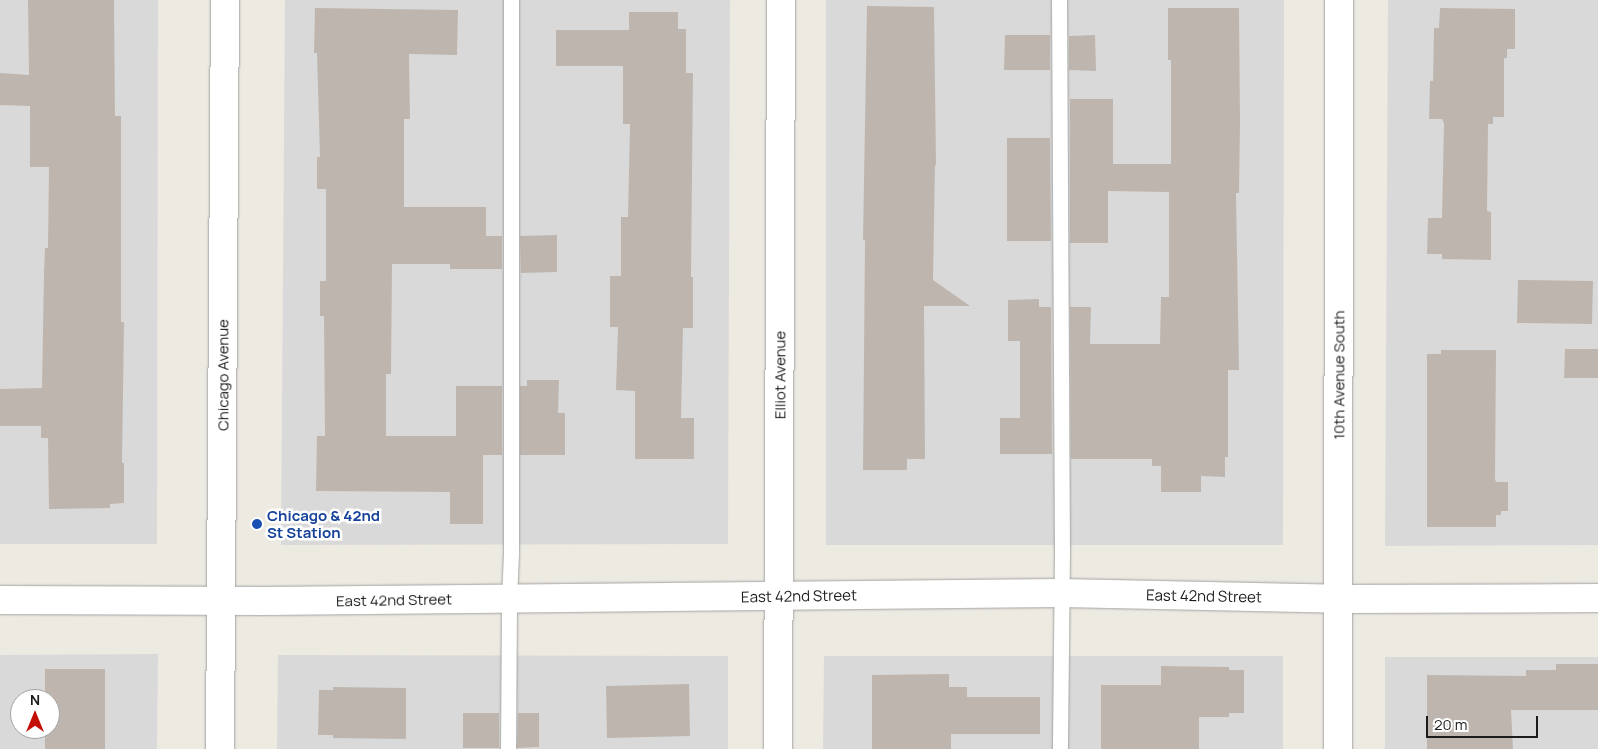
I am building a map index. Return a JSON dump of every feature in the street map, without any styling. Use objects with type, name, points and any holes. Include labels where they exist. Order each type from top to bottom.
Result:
[{"type":"street","name":"Chicago Avenue","points":[[220,749],[225,0]]},
{"type":"street","name":"Elliot Avenue","points":[[778,749],[781,0]]},
{"type":"street","name":"10th Avenue South","points":[[1338,749],[1339,0]]},
{"type":"street","name":"East 42nd Street","points":[[0,600],[222,601],[1061,593],[1339,600],[1598,598]]},
{"type":"lane","points":[[508,749],[508,599],[511,554],[511,0]]},
{"type":"lane","points":[[1059,0],[1060,749]]},
{"type":"shaded area","points":[[0,0],[158,0],[157,544],[0,544]]},
{"type":"shaded area","points":[[285,0],[730,0],[728,544],[281,545]]},
{"type":"shaded area","points":[[826,0],[1284,0],[1283,545],[826,545]]},
{"type":"shaded area","points":[[1388,0],[1598,0],[1598,545],[1385,546]]},
{"type":"shaded area","points":[[158,654],[157,749],[0,749],[0,655]]},
{"type":"shaded area","points":[[278,655],[728,656],[728,749],[277,749]]},
{"type":"shaded area","points":[[824,656],[1283,656],[1283,749],[823,749]]},
{"type":"shaded area","points":[[1385,657],[1598,657],[1598,749],[1385,749]]},
{"type":"building","points":[[28,0],[114,0],[115,116],[121,116],[121,322],[124,322],[122,463],[124,463],[124,503],[110,504],[110,508],[49,509],[48,438],[41,438],[41,426],[0,426],[0,389],[42,388],[44,272],[45,248],[48,248],[49,167],[30,167],[30,106],[0,105],[0,73],[29,75]]},
{"type":"building","points":[[867,6],[934,7],[936,165],[933,280],[970,306],[924,306],[925,459],[907,459],[907,470],[863,470],[865,240],[863,240]]},
{"type":"building","points":[[315,8],[458,10],[457,55],[409,54],[410,119],[404,119],[404,207],[486,207],[486,236],[502,236],[502,269],[450,269],[450,264],[392,264],[391,374],[386,374],[386,436],[456,436],[456,386],[502,386],[502,455],[483,455],[483,524],[450,524],[450,492],[316,491],[317,436],[325,436],[324,316],[320,316],[320,281],[326,281],[326,189],[317,189],[317,157],[320,157],[317,53],[314,53]]},
{"type":"building","points":[[1168,8],[1239,8],[1239,193],[1236,193],[1239,370],[1228,370],[1228,457],[1225,457],[1225,477],[1201,476],[1201,492],[1161,492],[1161,466],[1152,466],[1152,459],[1071,459],[1070,307],[1091,307],[1090,344],[1160,344],[1161,297],[1169,297],[1169,192],[1108,191],[1108,243],[1070,243],[1070,99],[1113,99],[1113,164],[1171,164],[1171,60],[1168,60]]},
{"type":"building","points":[[1440,8],[1515,9],[1515,49],[1507,49],[1507,58],[1504,58],[1504,117],[1493,117],[1493,124],[1488,124],[1487,211],[1491,212],[1491,260],[1442,259],[1442,254],[1427,254],[1428,218],[1442,218],[1444,123],[1442,119],[1429,119],[1430,81],[1433,81],[1434,28],[1439,28]]},
{"type":"building","points":[[629,12],[678,12],[678,29],[686,29],[686,73],[693,73],[691,277],[693,277],[693,328],[683,328],[681,418],[694,418],[694,459],[635,459],[635,391],[616,390],[618,327],[610,327],[610,276],[621,276],[621,217],[628,217],[630,124],[623,124],[623,66],[556,66],[556,30],[629,30]]},
{"type":"building","points":[[1005,35],[1050,35],[1050,70],[1004,70]]},
{"type":"building","points":[[1095,35],[1096,71],[1069,70],[1069,36]]},
{"type":"building","points":[[1007,138],[1050,138],[1051,241],[1007,241]]},
{"type":"building","points":[[557,235],[557,272],[521,273],[520,236]]},
{"type":"building","points":[[1518,280],[1593,281],[1592,324],[1517,323]]},
{"type":"building","points":[[1039,299],[1039,307],[1051,307],[1052,454],[1000,454],[1000,418],[1020,418],[1020,341],[1008,341],[1008,300]]},
{"type":"building","points":[[1565,349],[1598,349],[1598,378],[1564,378]]},
{"type":"building","points":[[1441,350],[1496,350],[1495,479],[1496,482],[1508,482],[1508,511],[1501,511],[1501,515],[1496,515],[1496,527],[1427,527],[1427,354],[1441,354]]},
{"type":"building","points":[[527,380],[559,380],[558,413],[565,413],[565,455],[520,455],[520,386],[527,386]]},
{"type":"building","points":[[1556,664],[1598,664],[1598,710],[1511,710],[1513,749],[1427,749],[1427,675],[1526,676],[1526,670],[1556,670]]},
{"type":"building","points":[[1161,666],[1229,667],[1229,670],[1244,670],[1244,713],[1229,713],[1229,717],[1199,717],[1199,749],[1101,749],[1101,685],[1161,685]]},
{"type":"building","points":[[45,669],[105,669],[105,749],[45,749],[45,739],[60,739],[60,689],[45,689]]},
{"type":"building","points":[[949,674],[949,687],[967,687],[967,697],[1040,697],[1040,734],[951,734],[951,749],[872,749],[872,675]]},
{"type":"building","points":[[689,684],[690,736],[607,738],[606,686]]},
{"type":"building","points":[[333,687],[406,688],[406,739],[333,738],[333,735],[318,735],[319,690],[333,690]]},
{"type":"building","points":[[463,713],[499,713],[499,748],[463,748]]},
{"type":"building","points":[[518,713],[539,713],[539,747],[517,748]]},
{"type":"place","name":"Chicago & 42nd St Station","points":[[257,524]]}]
